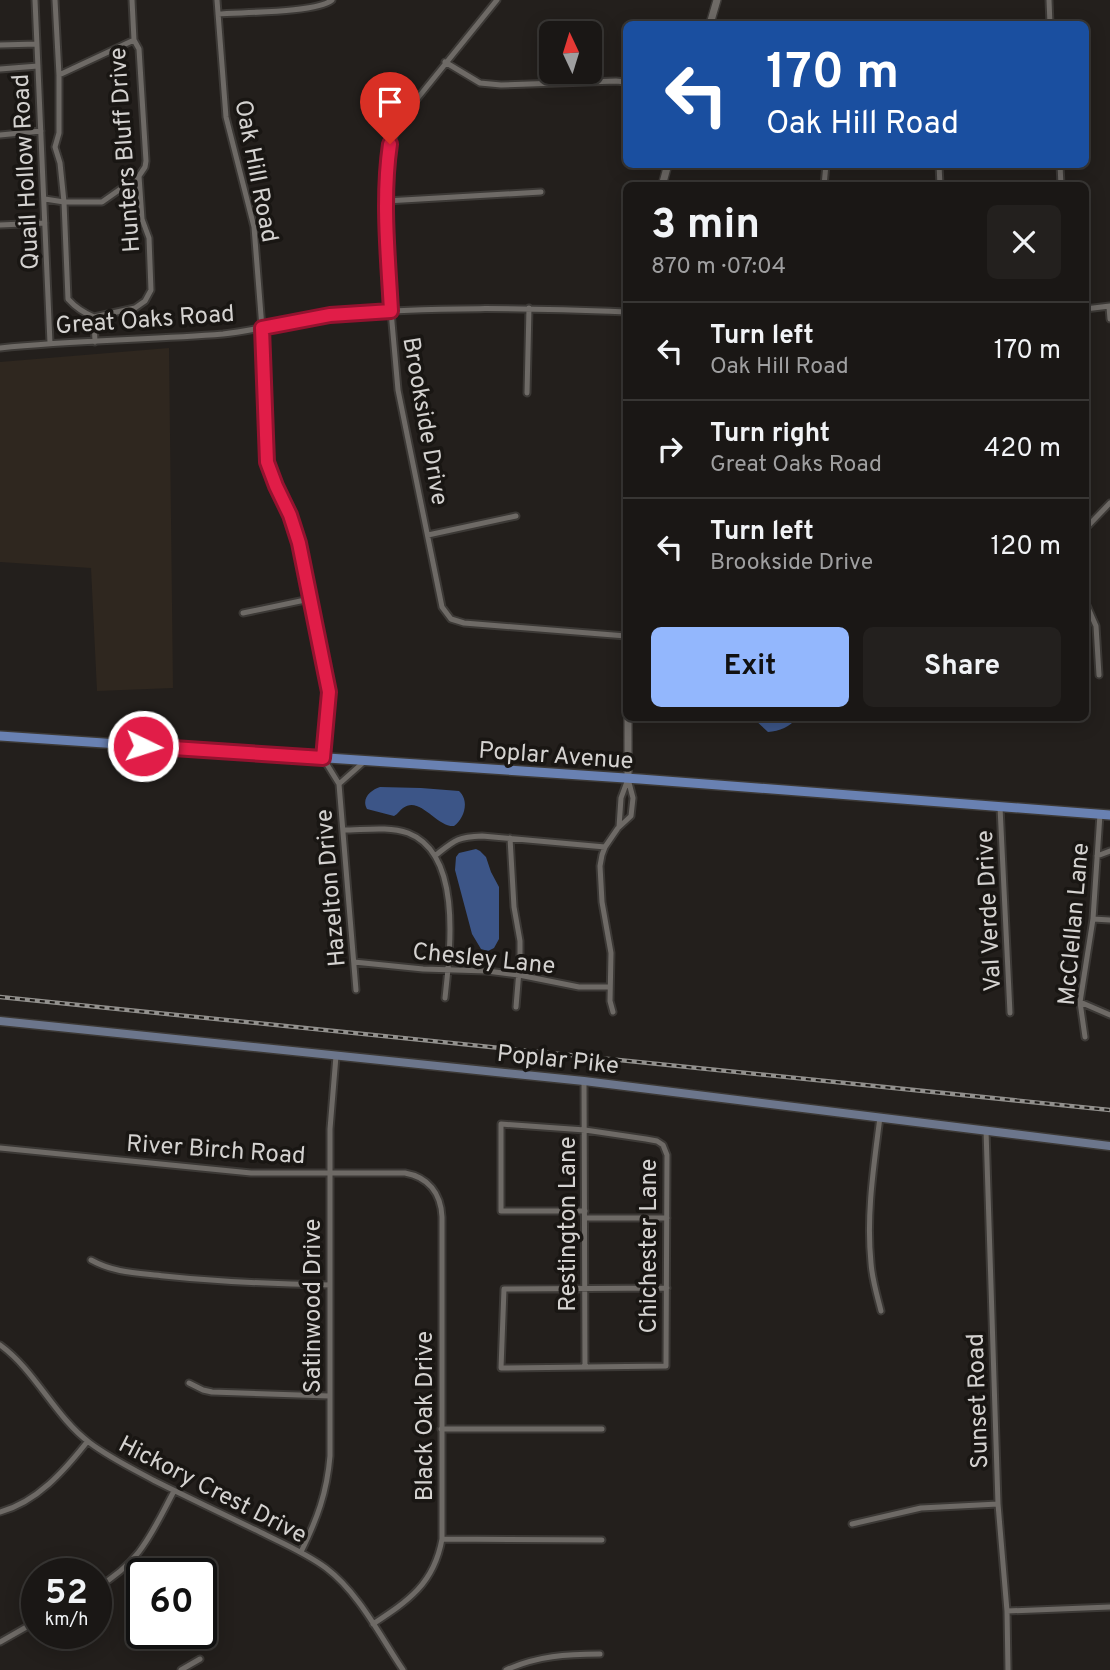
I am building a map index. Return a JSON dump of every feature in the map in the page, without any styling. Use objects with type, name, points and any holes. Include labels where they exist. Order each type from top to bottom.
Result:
[{"type":"main road","name":"Poplar Avenue","points":[[0,736],[1105,814]]},
{"type":"main road","name":"Poplar Pike","points":[[0,1021],[584,1081],[1110,1146]]},
{"type":"street","name":"Quail Hollow Road","points":[[35,0],[50,343]]},
{"type":"street","points":[[55,0],[59,75],[59,133],[55,146],[60,163],[64,202],[68,299],[74,306],[94,317],[96,342]]},
{"type":"street","name":"Hunters Bluff Drive","points":[[94,317],[135,308],[145,300],[151,290],[149,238],[142,219],[139,177],[146,161],[139,49],[134,40],[132,0]]},
{"type":"street","name":"Oak Hill Road","points":[[218,0],[226,117],[254,227],[262,328],[267,462],[299,543],[329,692],[323,758]]},
{"type":"street","points":[[218,14],[305,9],[332,0]]},
{"type":"street","name":"Brookside Drive","points":[[497,0],[404,115],[390,144],[386,201],[398,390],[442,607],[451,619],[464,624],[623,636]]},
{"type":"street","points":[[711,21],[718,0]]},
{"type":"street","points":[[1049,0],[1050,21]]},
{"type":"street","points":[[59,75],[134,40]]},
{"type":"street","points":[[0,45],[37,44]]},
{"type":"street","points":[[445,62],[480,83],[501,85],[623,82]]},
{"type":"street","points":[[0,69],[38,66]]},
{"type":"street","points":[[0,135],[41,131]]},
{"type":"street","points":[[45,199],[102,202],[139,177]]},
{"type":"street","points":[[386,201],[541,192]]},
{"type":"street","points":[[0,225],[45,223]]},
{"type":"street","points":[[1089,309],[1110,307],[1110,319]]},
{"type":"street","points":[[527,393],[529,308]]},
{"type":"street","name":"Great Oaks Road","points":[[0,348],[227,333],[330,315],[391,311],[529,308],[623,312]]},
{"type":"street","points":[[1089,525],[1110,503]]},
{"type":"street","points":[[428,535],[516,516]]},
{"type":"street","points":[[243,613],[310,599]]},
{"type":"street","points":[[1089,609],[1097,626],[1099,675]]},
{"type":"street","points":[[613,1012],[610,1001],[611,953],[601,902],[600,866],[605,847],[631,816],[633,808],[628,779],[628,721]]},
{"type":"street","name":"Hazelton Drive","points":[[323,758],[339,784],[356,990]]},
{"type":"street","name":"Hazelton Drive","points":[[339,784],[365,761]]},
{"type":"street","points":[[618,829],[621,798],[628,779]]},
{"type":"street","name":"Val Verde Drive","points":[[1000,807],[1010,1013]]},
{"type":"street","name":"McClellan Lane","points":[[1085,1037],[1080,1002],[1093,919],[1097,856],[1105,814]]},
{"type":"street","points":[[343,830],[405,832],[425,844],[436,855],[443,872],[450,915],[445,998]]},
{"type":"street","points":[[436,855],[463,837],[510,838],[605,847]]},
{"type":"street","points":[[510,838],[514,907],[520,941],[516,1007]]},
{"type":"street","points":[[1097,856],[1110,851]]},
{"type":"street","points":[[1093,919],[1110,920]]},
{"type":"street","name":"Chesley Lane","points":[[354,962],[422,969],[487,971],[579,987],[610,987]]},
{"type":"street","points":[[1080,1002],[1110,1015]]},
{"type":"street","name":"Satinwood Drive","points":[[301,1552],[318,1516],[330,1456],[329,1173],[336,1056]]},
{"type":"street","name":"Restington Lane","points":[[584,1081],[585,1367]]},
{"type":"street","points":[[880,1117],[869,1235],[871,1265],[881,1311]]},
{"type":"street","points":[[585,1130],[501,1124],[501,1211],[667,1218]]},
{"type":"street","name":"Chichester Lane","points":[[585,1130],[657,1141],[663,1145],[666,1149],[667,1218],[666,1367],[585,1367]]},
{"type":"street","name":"Sunset Road","points":[[986,1130],[998,1504],[1007,1611],[1008,1670]]},
{"type":"street","name":"River Birch Road","points":[[0,1148],[235,1172],[405,1173],[416,1175],[427,1182]]},
{"type":"street","name":"Black Oak Drive","points":[[373,1624],[403,1604],[421,1587],[434,1565],[442,1539],[442,1211],[437,1195],[427,1182]]},
{"type":"street","points":[[92,1260],[101,1266],[120,1271],[216,1281],[330,1284]]},
{"type":"street","points":[[585,1367],[501,1368],[504,1289],[667,1287]]},
{"type":"street","name":"Hickory Crest Drive","points":[[0,1345],[18,1360],[88,1442],[174,1491],[301,1552],[327,1569],[350,1592],[403,1670]]},
{"type":"street","points":[[189,1383],[203,1390],[223,1393],[329,1396]]},
{"type":"street","points":[[441,1429],[602,1429]]},
{"type":"street","points":[[0,1512],[46,1487],[88,1442]]},
{"type":"street","points":[[112,1577],[138,1555],[174,1491]]},
{"type":"street","points":[[852,1524],[921,1508],[998,1504]]},
{"type":"street","points":[[442,1539],[602,1540]]},
{"type":"street","points":[[1007,1611],[1110,1607]]},
{"type":"street","points":[[0,1642],[21,1630]]},
{"type":"street","points":[[506,1670],[551,1656],[600,1654]]},
{"type":"street","points":[[181,1670],[200,1659]]},
{"type":"shaded area","points":[[169,348],[173,688],[97,691],[91,568],[0,562],[0,362]]},
{"type":"water","points":[[756,721],[794,721],[784,728],[768,732]]},
{"type":"water","points":[[380,787],[459,791],[465,805],[461,819],[454,826],[447,825],[416,805],[403,808],[394,816],[367,809],[366,798],[370,792]]},
{"type":"water","points":[[476,849],[486,857],[499,887],[499,939],[494,948],[488,951],[481,949],[472,934],[455,870],[459,853]]},
{"type":"railway","points":[[0,997],[1110,1110]]},
{"type":"route","points":[[143,746],[323,758],[329,692],[299,543],[267,462],[262,328],[330,315],[391,311],[386,201],[390,144]]}]
